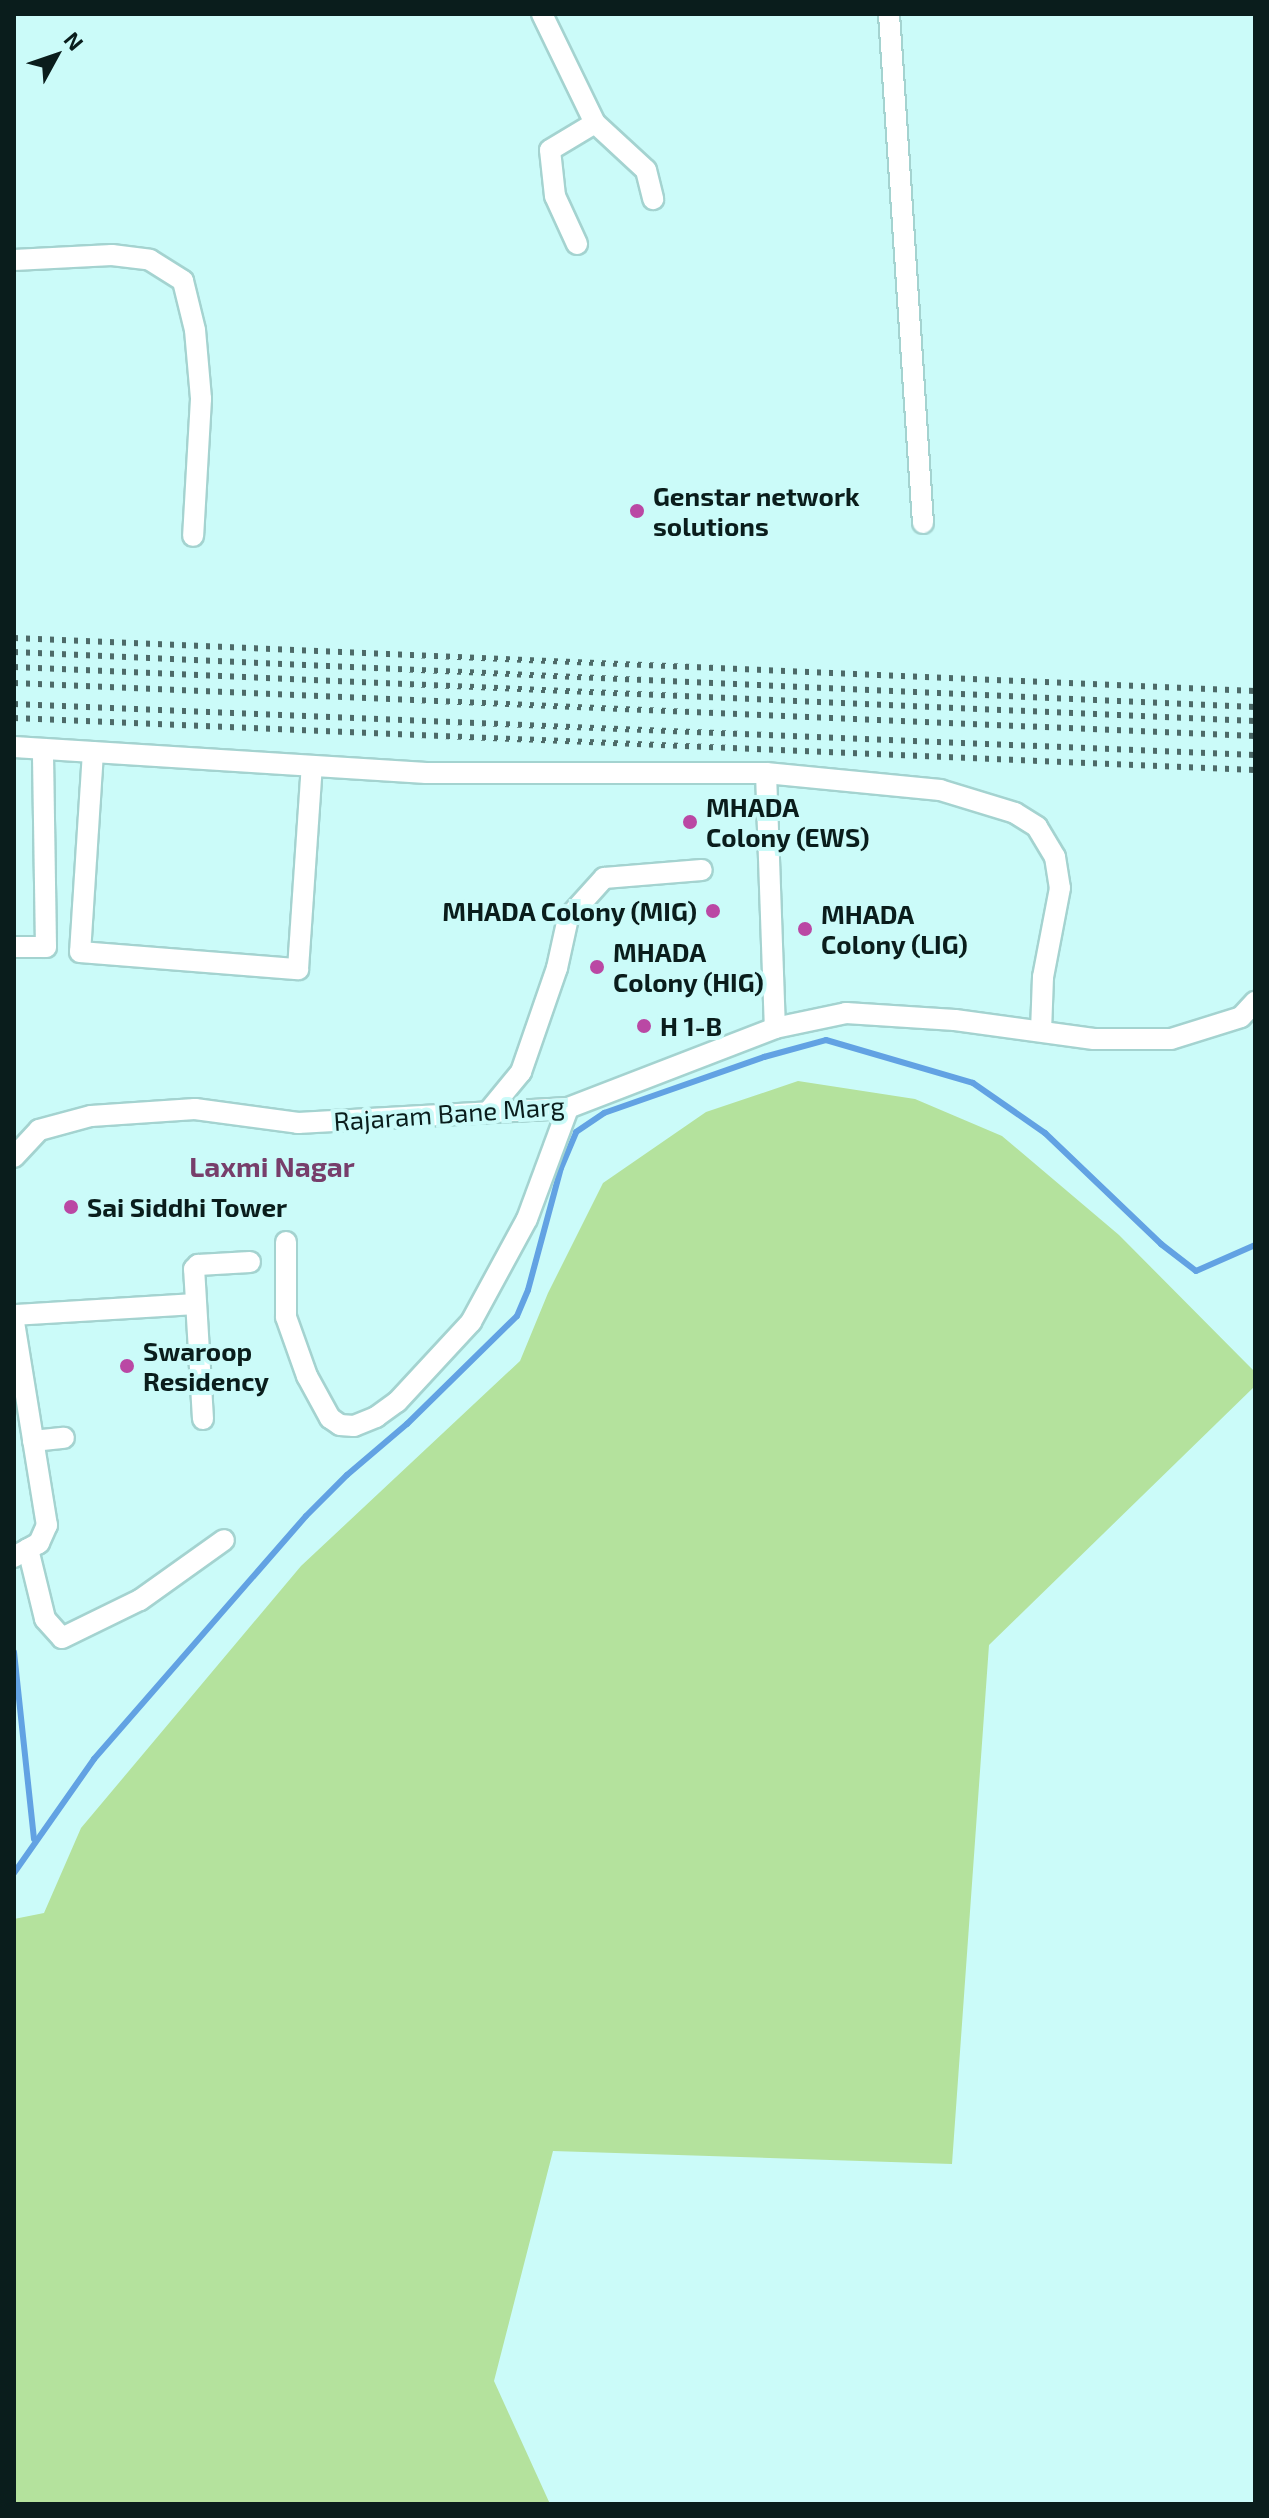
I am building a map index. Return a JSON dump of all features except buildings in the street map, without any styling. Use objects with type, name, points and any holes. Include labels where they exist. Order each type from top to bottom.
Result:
[{"type":"street","points":[[542,14],[595,123],[646,170],[653,199]]},
{"type":"street","points":[[889,14],[923,523]]},
{"type":"street","points":[[577,244],[555,196],[550,150],[595,123]]},
{"type":"street","points":[[14,260],[112,255],[150,260],[183,281],[195,330],[201,399],[193,536]]},
{"type":"street","points":[[14,747],[426,773],[766,773],[940,790],[1015,813],[1037,827],[1055,857],[1060,888],[1043,977],[1041,1031]]},
{"type":"street","points":[[14,947],[46,947],[43,749]]},
{"type":"street","points":[[93,752],[80,952],[298,969],[312,766]]},
{"type":"street","points":[[766,773],[775,1028]]},
{"type":"street","points":[[488,1112],[521,1072],[557,968],[568,918],[604,878],[702,870]]},
{"type":"street","name":"Rajaram Bane Marg","points":[[14,1157],[39,1130],[91,1116],[195,1109],[298,1123],[568,1108],[775,1028],[846,1013],[955,1020],[1094,1039],[1171,1039],[1241,1017],[1255,1002]]},
{"type":"street","points":[[286,1242],[286,1317],[307,1376],[330,1418],[340,1425],[354,1426],[376,1417],[397,1402],[471,1322],[527,1219],[568,1108]]},
{"type":"street","points":[[203,1419],[192,1274],[198,1265],[250,1262]]},
{"type":"street","points":[[14,1315],[194,1304]]},
{"type":"street","points":[[14,1322],[47,1525],[39,1543],[21,1553],[45,1619],[62,1638],[140,1600],[224,1540]]},
{"type":"street","points":[[33,1441],[64,1438]]},
{"type":"green space","points":[[798,1081],[915,1099],[1002,1136],[1119,1235],[1255,1372],[1255,1386],[989,1645],[952,2164],[553,2151],[494,2381],[550,2504],[14,2504],[14,1919],[44,1913],[81,1828],[301,1566],[520,1361],[548,1293],[603,1183],[706,1112]]},
{"type":"waterway","points":[[14,1873],[94,1759],[306,1516],[347,1475],[407,1424],[517,1316],[528,1290],[561,1168],[576,1132],[604,1113],[764,1057],[826,1040],[973,1083],[1045,1133],[1161,1244],[1196,1271],[1255,1245]]},
{"type":"waterway","points":[[14,1652],[34,1839]]},
{"type":"railway","points":[[14,638],[1255,691]]},
{"type":"railway","points":[[14,652],[1255,707]]},
{"type":"railway","points":[[14,667],[1255,721]]},
{"type":"railway","points":[[14,683],[1255,736]]},
{"type":"railway","points":[[14,704],[1255,755]]},
{"type":"railway","points":[[14,718],[1255,770]]},
{"type":"place","name":"Genstar network solutions","points":[[637,511]]},
{"type":"place","name":"MHADA Colony (EWS)","points":[[690,822]]},
{"type":"place","name":"MHADA Colony (MIG)","points":[[713,911]]},
{"type":"place","name":"MHADA Colony (LIG)","points":[[805,929]]},
{"type":"place","name":"MHADA Colony (HIG)","points":[[597,967]]},
{"type":"place","name":"H 1-B","points":[[644,1026]]},
{"type":"place","name":"Sai Siddhi Tower","points":[[71,1207]]},
{"type":"place","name":"Swaroop Residency","points":[[127,1366]]},
{"type":"district","name":"Laxmi Nagar","points":[[272,1166]]}]
